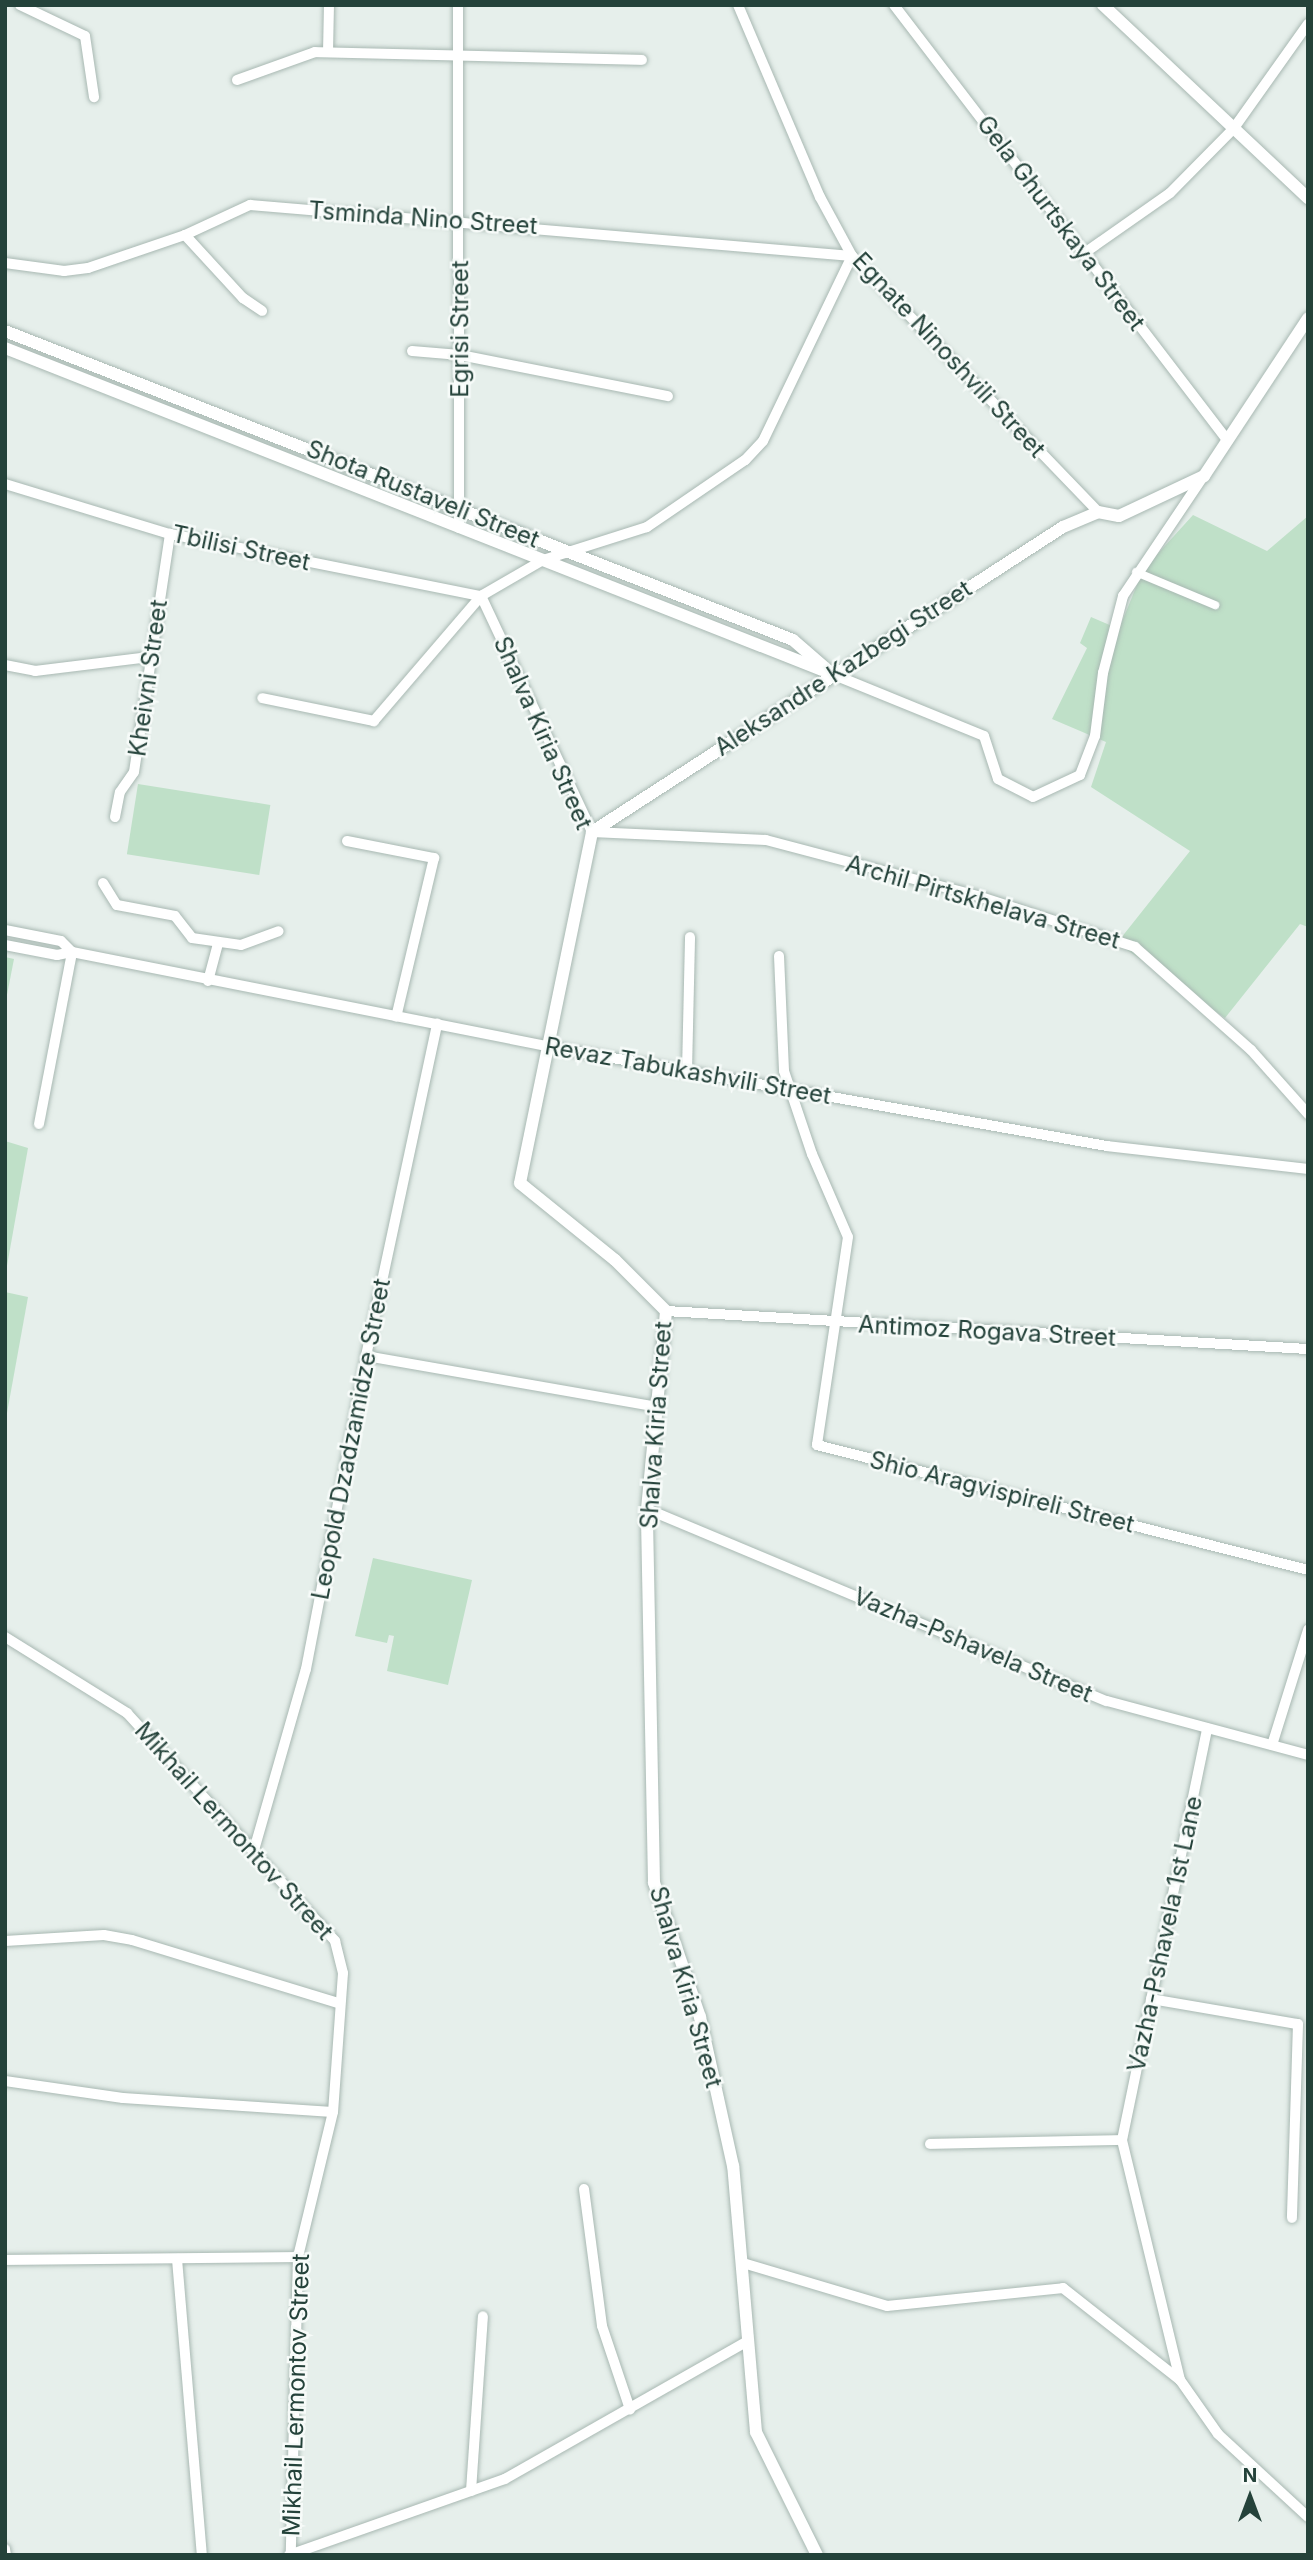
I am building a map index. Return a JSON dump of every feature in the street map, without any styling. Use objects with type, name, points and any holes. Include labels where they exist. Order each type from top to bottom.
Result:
[{"type":"street","points":[[20,5],[85,36],[94,97]]},
{"type":"street","points":[[328,52],[329,5]]},
{"type":"street","name":"Egrisi Street","points":[[458,5],[454,56],[460,220],[459,528]]},
{"type":"street","name":"Egnate Ninoshvili Street","points":[[738,5],[820,197],[852,256],[1098,512]]},
{"type":"street","name":"Gela Ghurtskaya Street","points":[[894,5],[1228,440]]},
{"type":"street","points":[[1103,5],[1308,198]]},
{"type":"street","points":[[1083,254],[1170,193],[1234,128],[1308,24]]},
{"type":"street","points":[[237,80],[315,52],[642,60]]},
{"type":"street","name":"Tsminda Nino Street","points":[[5,263],[64,271],[88,268],[185,235],[250,205],[460,220],[852,256]]},
{"type":"street","points":[[185,235],[243,298],[262,311]]},
{"type":"street","points":[[262,698],[374,721],[481,596],[543,560],[646,527],[745,460],[763,441],[852,256]]},
{"type":"street","points":[[1215,605],[1136,572],[1204,476],[1308,318]]},
{"type":"street","name":"Shota Rustaveli Street","points":[[5,331],[793,640],[831,673]]},
{"type":"street","name":"Shota Rustaveli Street","points":[[5,348],[831,673],[984,736],[999,779],[1033,797],[1080,775],[1095,736],[1103,673],[1124,596],[1136,572]]},
{"type":"street","points":[[412,351],[460,355],[668,396]]},
{"type":"street","points":[[1098,512],[1119,516],[1204,476]]},
{"type":"street","name":"Tbilisi Street","points":[[5,484],[170,534],[481,596]]},
{"type":"street","name":"Aleksandre Kazbegi Street","points":[[592,832],[831,673],[1063,527],[1098,512]]},
{"type":"street","name":"Kheivni Street","points":[[115,817],[120,792],[134,772],[149,657],[170,534]]},
{"type":"street","name":"Shalva Kiria Street","points":[[481,596],[592,832],[551,1047],[520,1183],[615,1260],[666,1311],[647,1509],[654,1883],[700,2017],[733,2166],[756,2432],[817,2555]]},
{"type":"street","points":[[5,665],[35,671],[149,657]]},
{"type":"street","name":"Archil Pirtskhelava Street","points":[[592,832],[766,840],[981,897],[1135,947],[1251,1050],[1308,1114]]},
{"type":"street","points":[[347,841],[434,858],[396,1017]]},
{"type":"street","points":[[103,883],[117,905],[176,916],[192,938],[241,945],[279,931]]},
{"type":"street","name":"Revaz Tabukashvili Street","points":[[5,930],[61,941],[72,952]]},
{"type":"street","points":[[687,1071],[690,937]]},
{"type":"street","points":[[208,981],[218,943]]},
{"type":"street","name":"Revaz Tabukashvili Street","points":[[5,945],[58,955],[72,952],[551,1047],[1107,1146],[1308,1170]]},
{"type":"street","points":[[39,1124],[72,952]]},
{"type":"street","points":[[779,956],[789,1090],[848,1237],[836,1323]]},
{"type":"street","name":"Leopold Dzadzamidze Street","points":[[254,1850],[306,1669],[366,1356],[437,1024]]},
{"type":"street","name":"Antimoz Rogava Street","points":[[666,1311],[1308,1349]]},
{"type":"street","name":"Shio Aragvispireli Street","points":[[836,1323],[817,1445],[1308,1570]]},
{"type":"street","points":[[366,1356],[657,1407]]},
{"type":"street","name":"Vazha-Pshavela Street","points":[[647,1509],[1107,1701],[1308,1755]]},
{"type":"street","points":[[1272,1745],[1308,1630]]},
{"type":"street","name":"Mikhail Lermontov Street","points":[[5,1637],[127,1713],[335,1941],[343,1973],[338,2003],[333,2112],[298,2256],[290,2553]]},
{"type":"street","name":"Vazha-Pshavela 1st Lane","points":[[1180,2380],[1122,2140],[1207,1729]]},
{"type":"street","points":[[5,1941],[104,1935],[132,1940],[338,2003]]},
{"type":"street","points":[[1151,1999],[1298,2024],[1292,2218]]},
{"type":"street","points":[[5,2081],[124,2098],[333,2112]]},
{"type":"street","points":[[930,2144],[1122,2140]]},
{"type":"street","points":[[584,2189],[602,2326],[630,2409]]},
{"type":"street","points":[[5,2260],[298,2256]]},
{"type":"street","points":[[177,2259],[202,2555]]},
{"type":"street","points":[[743,2263],[887,2306],[1063,2288],[1180,2380],[1218,2434],[1308,2517]]},
{"type":"street","points":[[471,2491],[483,2316]]},
{"type":"street","points":[[290,2553],[505,2479],[748,2341]]},
{"type":"street","points":[[5,2549],[6,2555]]},
{"type":"green space","points":[[1193,515],[1267,551],[1308,516],[1308,927],[1300,924],[1225,1018],[1117,943],[1190,851],[1091,787],[1106,742],[1052,719],[1087,648],[1080,643],[1091,617],[1119,629],[1143,570]]},
{"type":"green space","points":[[138,784],[270,805],[259,875],[127,854]]},
{"type":"green space","points":[[5,957],[14,959],[5,1005]]},
{"type":"green space","points":[[5,1141],[28,1148],[5,1277]]},
{"type":"green space","points":[[5,1292],[28,1297],[5,1424]]},
{"type":"green space","points":[[373,1558],[472,1580],[448,1685],[387,1671],[394,1636],[389,1635],[387,1643],[355,1636]]}]
